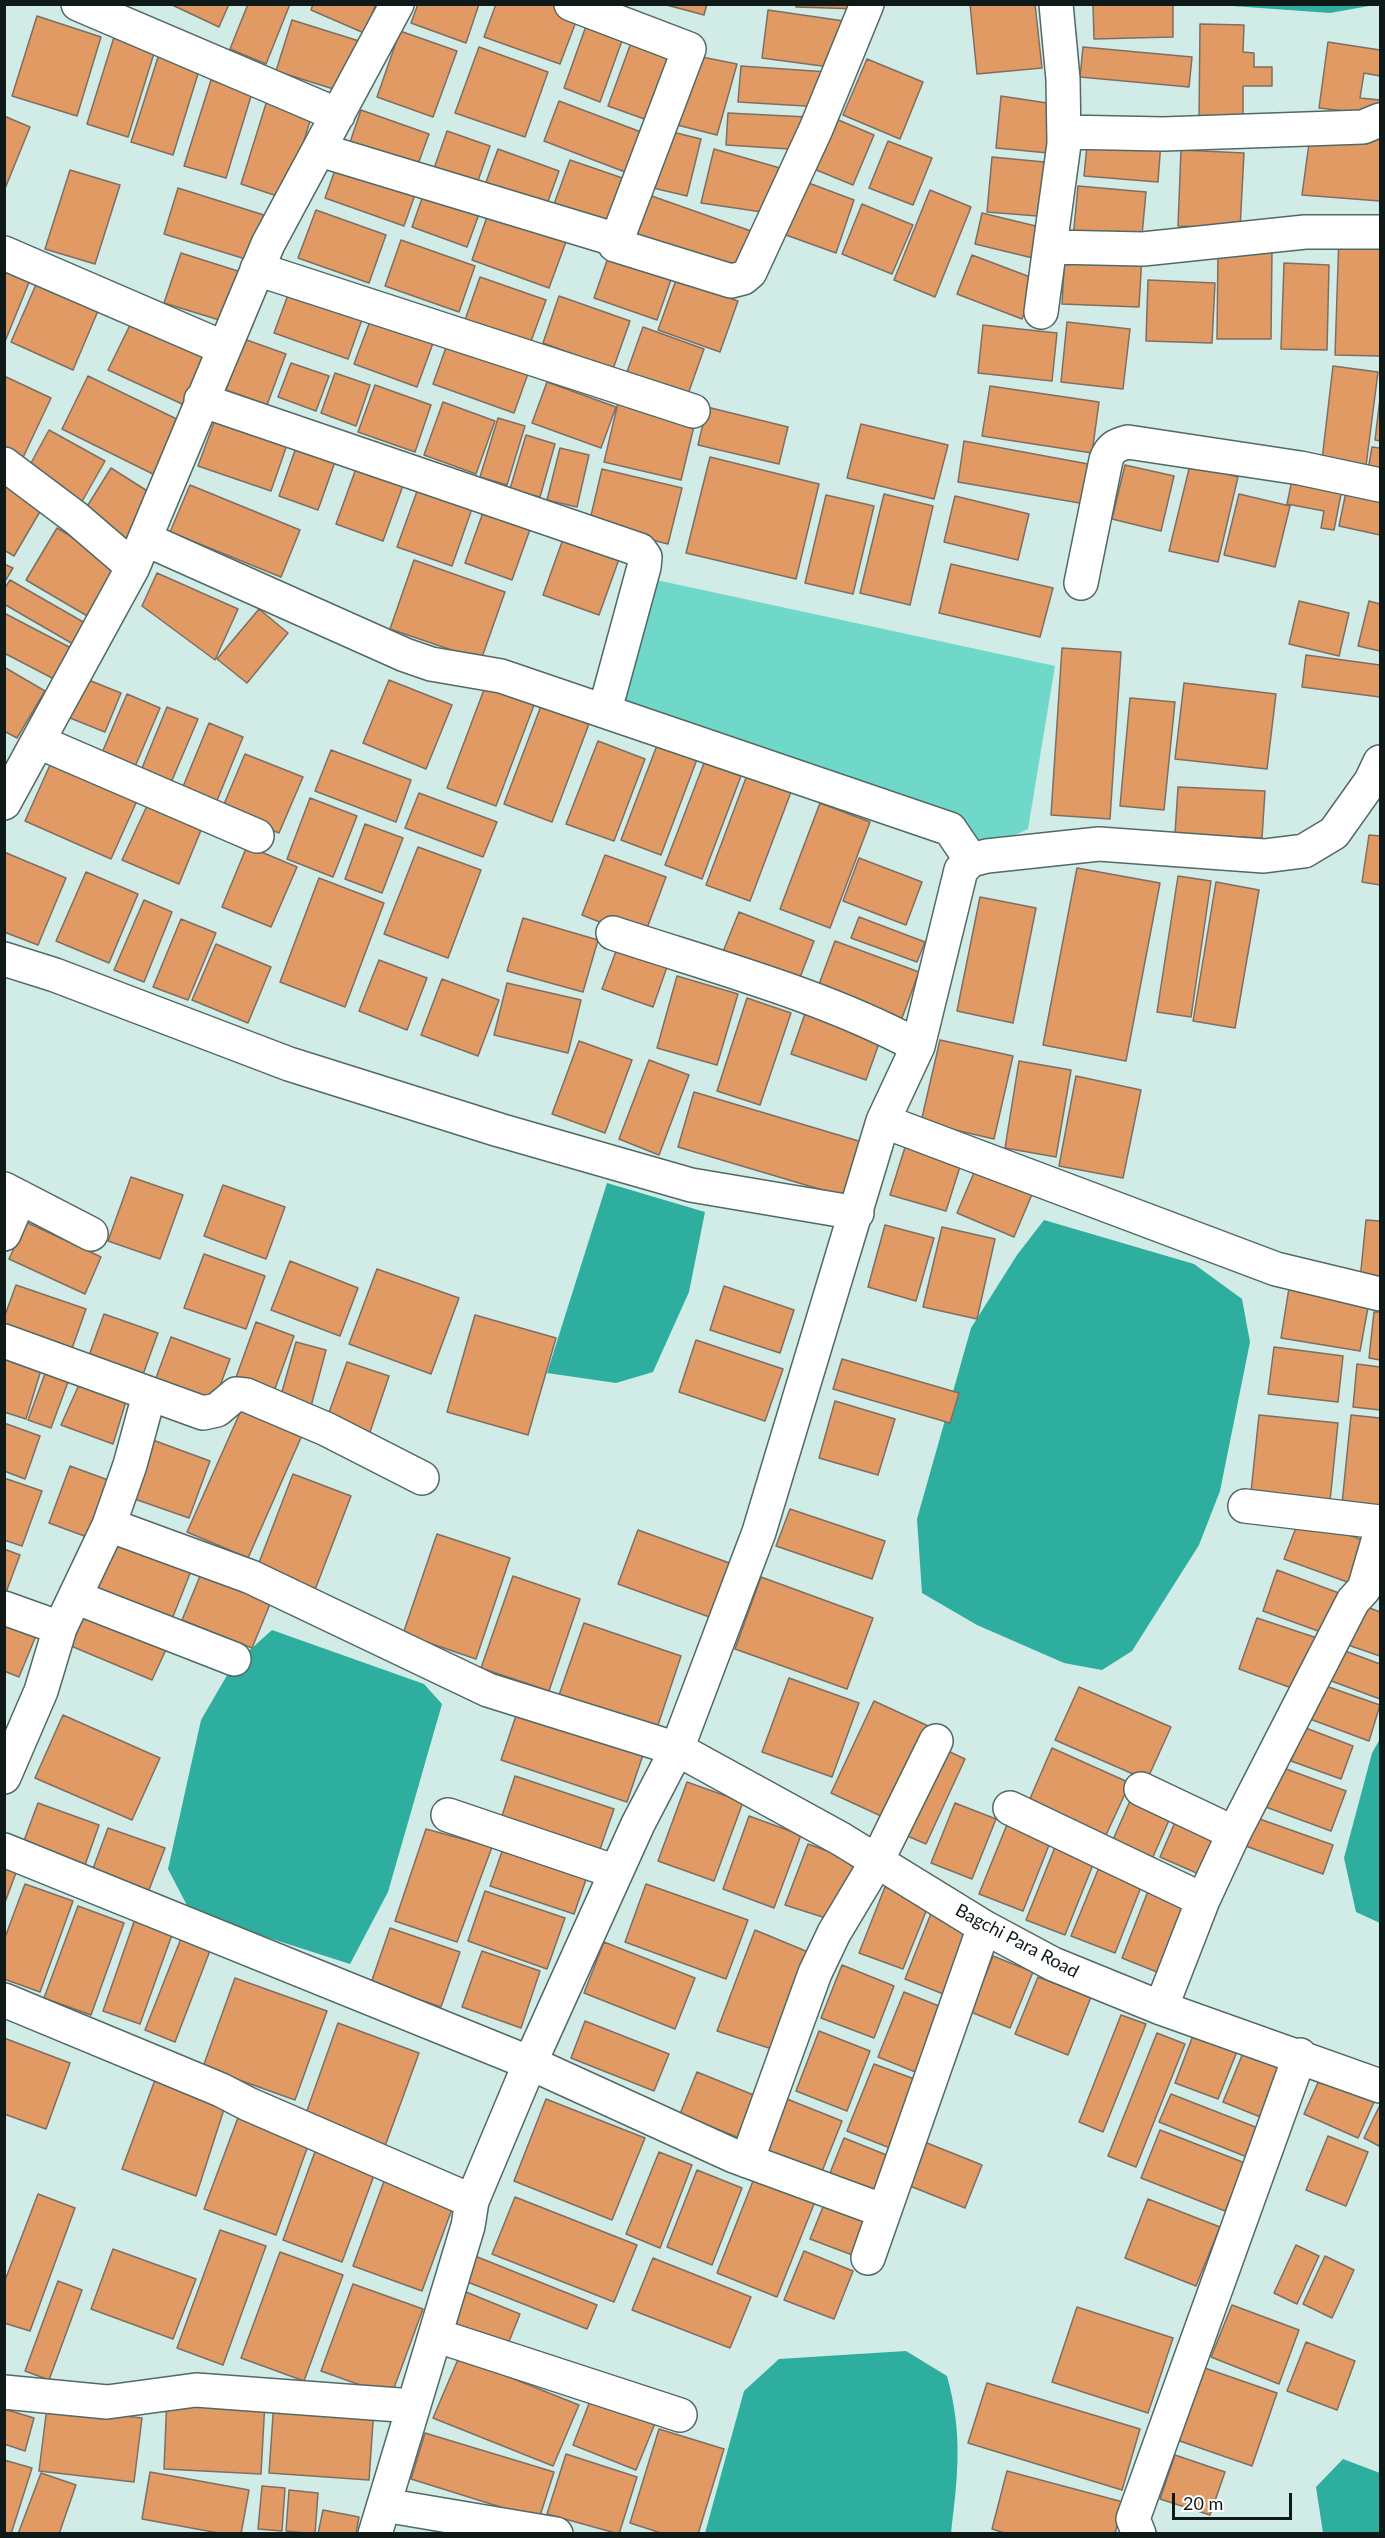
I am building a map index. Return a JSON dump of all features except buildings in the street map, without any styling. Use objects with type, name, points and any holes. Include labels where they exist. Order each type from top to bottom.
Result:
[{"type":"street","points":[[78,4],[338,115]]},
{"type":"street","points":[[4,803],[39,742],[139,553],[257,269],[396,4]]},
{"type":"street","points":[[571,4],[689,49],[615,245],[731,280],[743,279],[750,272],[816,129],[867,4]]},
{"type":"street","points":[[1041,312],[1052,247],[1064,132],[1063,79],[1056,4]]},
{"type":"street","points":[[1064,132],[1163,134],[1363,127],[1380,120]]},
{"type":"street","points":[[320,150],[616,240]]},
{"type":"street","points":[[1052,247],[1143,249],[1305,232],[1380,232]]},
{"type":"street","points":[[4,253],[224,348]]},
{"type":"street","points":[[257,269],[693,411]]},
{"type":"street","points":[[201,400],[640,550],[645,557],[644,567],[605,710]]},
{"type":"street","points":[[1081,583],[1106,460],[1109,451],[1118,444],[1128,442],[1277,465],[1380,485]]},
{"type":"street","points":[[4,464],[76,518],[139,553],[430,664],[501,676],[950,829],[971,860]]},
{"type":"street","points":[[39,742],[257,836]]},
{"type":"street","points":[[556,2534],[380,2519],[412,2406],[468,2226],[472,2201],[530,2063],[616,1872],[677,1749],[759,1532],[883,1121],[918,1046],[961,870],[971,860],[987,856],[1099,844],[1264,856],[1304,851],[1334,833],[1371,781],[1380,762]]},
{"type":"street","points":[[614,933],[807,997],[876,1023],[918,1046]]},
{"type":"street","points":[[4,959],[55,975],[290,1064],[499,1130],[691,1185],[857,1213]]},
{"type":"street","points":[[883,1121],[1276,1269],[1380,1294]]},
{"type":"street","points":[[4,1234],[12,1193],[91,1234]]},
{"type":"street","points":[[4,1341],[149,1395],[210,1413],[236,1394],[246,1395],[326,1429],[422,1478]]},
{"type":"street","points":[[4,1777],[41,1690],[60,1629],[109,1526],[130,1466],[149,1395]]},
{"type":"street","points":[[1245,1506],[1380,1522]]},
{"type":"street","name":"Bagchi Para Road","points":[[109,1526],[251,1577],[488,1690],[677,1749],[877,1860],[984,1927],[1053,1964],[1161,2008],[1300,2055],[1380,2086]]},
{"type":"street","points":[[1161,2008],[1203,1900],[1234,1833],[1353,1601],[1364,1588],[1380,1534]]},
{"type":"street","points":[[75,1597],[234,1659]]},
{"type":"street","points":[[4,1608],[60,1629]]},
{"type":"street","points":[[747,2161],[815,1973],[834,1933],[877,1860],[936,1741]]},
{"type":"street","points":[[1141,1789],[1234,1833]]},
{"type":"street","points":[[1010,1808],[1203,1900]]},
{"type":"street","points":[[448,1815],[616,1872]]},
{"type":"street","points":[[4,1850],[530,2063],[747,2161],[884,2211]]},
{"type":"street","points":[[868,2258],[984,1927]]},
{"type":"street","points":[[4,2000],[221,2090],[248,2104],[472,2201]]},
{"type":"street","points":[[1139,2534],[1132,2519],[1300,2055]]},
{"type":"street","points":[[435,2335],[680,2415]]},
{"type":"street","points":[[4,2392],[125,2402],[196,2390],[412,2406]]},
{"type":"shaded area","points":[[1219,4],[1380,4],[1330,13],[1219,5]]},
{"type":"shaded area","points":[[647,578],[1055,666],[1028,829],[978,852],[613,721]]},
{"type":"shaded area","points":[[607,1183],[705,1212],[689,1292],[653,1372],[616,1383],[547,1373]]},
{"type":"shaded area","points":[[1044,1220],[1194,1264],[1242,1299],[1250,1342],[1220,1491],[1199,1545],[1132,1651],[1102,1670],[1064,1663],[977,1625],[922,1593],[917,1519],[971,1328],[1017,1255]]},
{"type":"shaded area","points":[[272,1630],[424,1684],[442,1704],[388,1892],[350,1964],[191,1913],[168,1869],[201,1720],[233,1665]]},
{"type":"shaded area","points":[[1380,1739],[1380,1923],[1356,1912],[1344,1858],[1372,1753]]},
{"type":"shaded area","points":[[906,2351],[947,2376],[955,2417],[958,2454],[951,2533],[705,2533],[744,2391],[779,2359]]},
{"type":"shaded area","points":[[1343,2459],[1380,2473],[1380,2533],[1323,2533],[1316,2487]]}]
